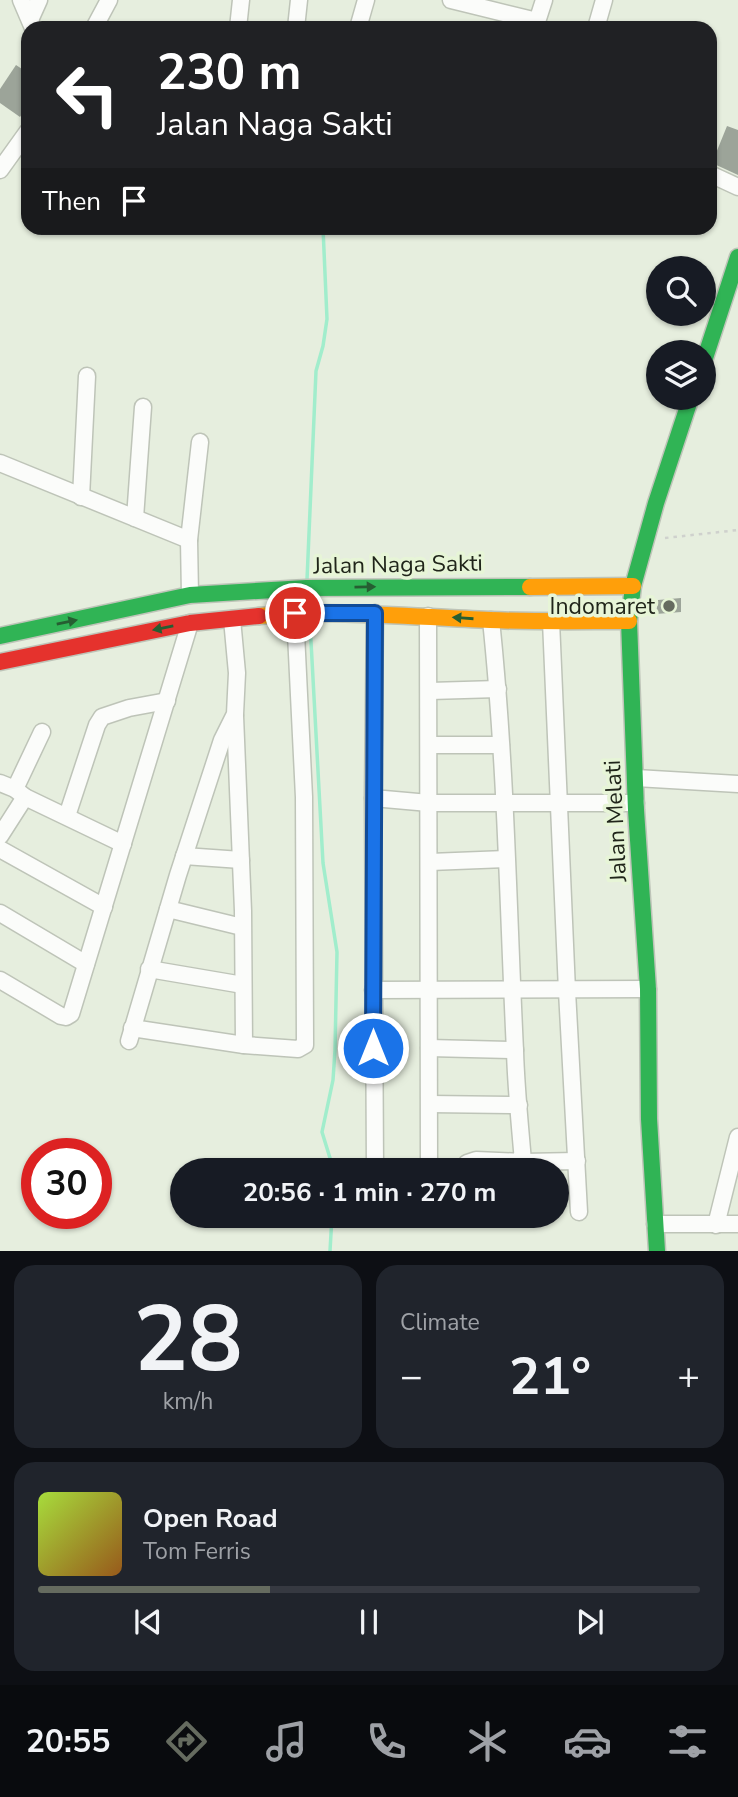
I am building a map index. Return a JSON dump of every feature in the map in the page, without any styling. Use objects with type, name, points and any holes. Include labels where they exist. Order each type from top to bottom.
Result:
[{"type":"main road","points":[[711,340],[738,257]]},
{"type":"main road","name":"Jalan Melati","points":[[657,1251],[649,1119],[648,989],[636,803],[629,621],[633,586],[687,410]]},
{"type":"main road","name":"Jalan Naga Sakti","points":[[0,636],[190,595],[306,588],[633,586]]},
{"type":"main road","name":"Jalan Naga Sakti","points":[[0,662],[190,623],[295,613],[375,613],[491,620],[629,621]]},
{"type":"street","points":[[21,0],[30,21]]},
{"type":"street","points":[[32,21],[40,0]]},
{"type":"street","points":[[98,21],[109,0]]},
{"type":"street","points":[[239,21],[241,0]]},
{"type":"street","points":[[297,21],[299,0]]},
{"type":"street","points":[[360,21],[366,0]]},
{"type":"street","points":[[451,0],[522,21]]},
{"type":"street","points":[[537,21],[544,0]]},
{"type":"street","points":[[598,21],[604,0]]},
{"type":"street","points":[[0,170],[21,141]]},
{"type":"street","points":[[717,177],[738,187]]},
{"type":"street","points":[[81,497],[87,376]]},
{"type":"street","points":[[135,519],[143,407]]},
{"type":"street","points":[[190,595],[189,540],[200,442]]},
{"type":"street","points":[[0,463],[189,540]]},
{"type":"street","points":[[235,713],[222,740],[184,856],[130,1034],[298,1049],[306,1042],[304,797],[295,613]]},
{"type":"street","points":[[375,613],[375,1158]]},
{"type":"street","points":[[428,616],[429,1158]]},
{"type":"street","points":[[232,619],[237,686],[235,713],[241,860],[243,1045]]},
{"type":"street","points":[[491,620],[498,690],[522,1158]]},
{"type":"street","points":[[551,621],[566,991],[579,1212]]},
{"type":"street","points":[[0,980],[66,1017],[71,1014],[190,623]]},
{"type":"street","points":[[430,691],[498,690]]},
{"type":"street","points":[[67,816],[94,732],[102,717],[129,708],[167,701]]},
{"type":"street","points":[[0,836],[13,790],[43,732]]},
{"type":"street","points":[[430,745],[501,744]]},
{"type":"street","points":[[636,778],[738,784]]},
{"type":"street","points":[[13,790],[123,844]]},
{"type":"street","points":[[373,798],[429,803],[636,803]]},
{"type":"street","points":[[0,849],[104,907]]},
{"type":"street","points":[[184,856],[241,860]]},
{"type":"street","points":[[430,862],[506,859]]},
{"type":"street","points":[[168,909],[242,927]]},
{"type":"street","points":[[0,913],[86,964]]},
{"type":"street","points":[[149,969],[243,985]]},
{"type":"street","points":[[373,990],[648,989]]},
{"type":"street","points":[[429,1048],[515,1050]]},
{"type":"street","points":[[430,1104],[519,1105]]},
{"type":"street","points":[[716,1225],[738,1137]]},
{"type":"street","points":[[569,1162],[577,1161]]},
{"type":"street","points":[[655,1224],[738,1224]]},
{"type":"path","points":[[646,540],[738,530]]},
{"type":"building","points":[[16,65],[21,68],[20,117],[0,103],[0,89]]},
{"type":"building","points":[[727,126],[738,130],[738,175],[717,165],[717,151]]},
{"type":"building","name":"Indomaret","points":[[681,598],[681,612],[656,614],[658,600]]},
{"type":"waterway","points":[[307,580],[316,371],[327,319],[323,235]]},
{"type":"waterway","points":[[310,623],[323,863],[337,952],[333,1080],[322,1132],[330,1158]]},
{"type":"waterway","points":[[330,1251],[331,1228]]},
{"type":"traffic: fast","points":[[711,340],[738,257]]},
{"type":"traffic: fast","points":[[657,1251],[649,1119],[648,989],[636,810],[629,621],[633,586],[656,503],[687,410]]},
{"type":"traffic: fast","points":[[0,636],[190,595],[306,588],[530,587]]},
{"type":"traffic: slow","points":[[530,587],[633,586]]},
{"type":"traffic: slow","points":[[259,616],[345,613],[507,621],[629,621]]},
{"type":"traffic: jam","points":[[0,662],[190,623],[259,616]]},
{"type":"place","name":"Indomaret","points":[[669,606]]},
{"type":"route","points":[[295,613],[375,613],[373,1048]]}]
